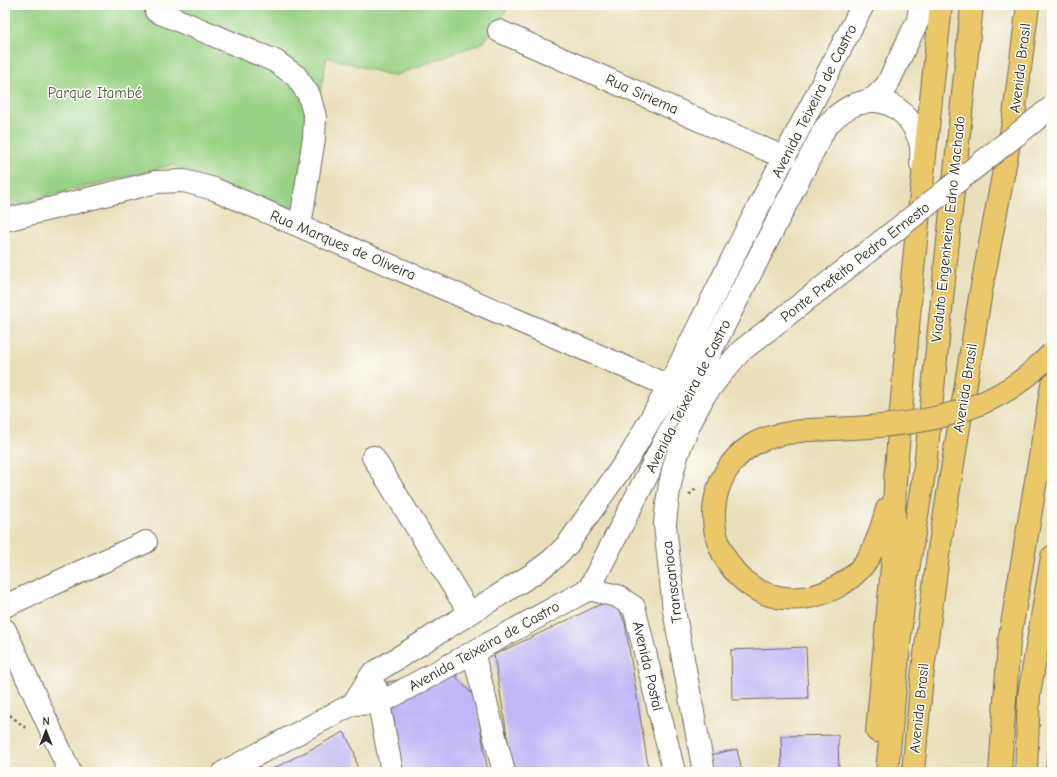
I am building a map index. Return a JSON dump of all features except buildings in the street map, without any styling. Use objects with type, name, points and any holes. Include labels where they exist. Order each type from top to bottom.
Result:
[{"type":"highway","points":[[875,772],[880,695],[893,556],[895,481],[913,269],[922,198],[941,5]]},
{"type":"highway","name":"Viaduto Engenheiro Edno Machado","points":[[926,460],[972,5]]},
{"type":"highway","name":"Avenida Brasil","points":[[913,772],[922,677],[938,556],[982,290],[1013,123],[1028,5]]},
{"type":"highway","points":[[895,481],[875,548],[864,565],[849,580],[833,590],[816,597],[794,599],[774,596],[757,590],[740,578],[724,556],[716,538],[713,517],[715,496],[724,474],[735,458],[753,444],[780,434],[807,430],[862,428],[940,418],[987,401],[1019,384],[1052,353]]},
{"type":"highway","points":[[1000,772],[1009,642],[1052,385]]},
{"type":"highway","points":[[887,772],[904,594],[926,460]]},
{"type":"highway","points":[[899,772],[927,511],[926,460]]},
{"type":"highway","points":[[1026,772],[1029,695],[1052,557]]},
{"type":"street","name":"Avenida Teixeira de Castro","points":[[353,704],[372,674],[469,612],[533,574],[552,560],[568,544],[631,454],[669,386],[863,5]]},
{"type":"street","points":[[861,103],[874,98],[887,85],[918,20],[920,5]]},
{"type":"street","points":[[156,11],[275,61],[296,76],[309,95],[315,117],[314,138],[300,226]]},
{"type":"street","name":"Rua Siriema","points":[[499,31],[785,158]]},
{"type":"street","name":"Avenida Teixeira de Castro","points":[[224,772],[353,704],[380,703],[589,589],[825,128],[834,116],[848,107],[861,103],[874,102],[890,104],[900,110],[909,120],[920,143],[922,198]]},
{"type":"street","name":"Ponte Prefeito Pedro Ernesto","points":[[704,396],[721,374],[742,351],[1052,107]]},
{"type":"street","name":"Rua Marques de Oliveira","points":[[5,220],[156,182],[184,181],[214,189],[669,386]]},
{"type":"street","name":"Transcarioca","points":[[704,396],[687,427],[674,461],[668,494],[666,525],[674,610],[704,772]]},
{"type":"street","points":[[373,457],[469,612]]},
{"type":"street","points":[[5,606],[146,542]]},
{"type":"street","name":"Avenida Postal","points":[[589,589],[617,596],[634,607],[674,772]]},
{"type":"street","points":[[5,630],[70,772]]},
{"type":"street","points":[[473,652],[504,772]]},
{"type":"street","points":[[372,674],[380,703],[392,772]]},
{"type":"green space","name":"Parque Itambé","points":[[5,5],[510,5],[484,42],[393,76],[327,57],[296,214],[172,165],[5,207]]}]
